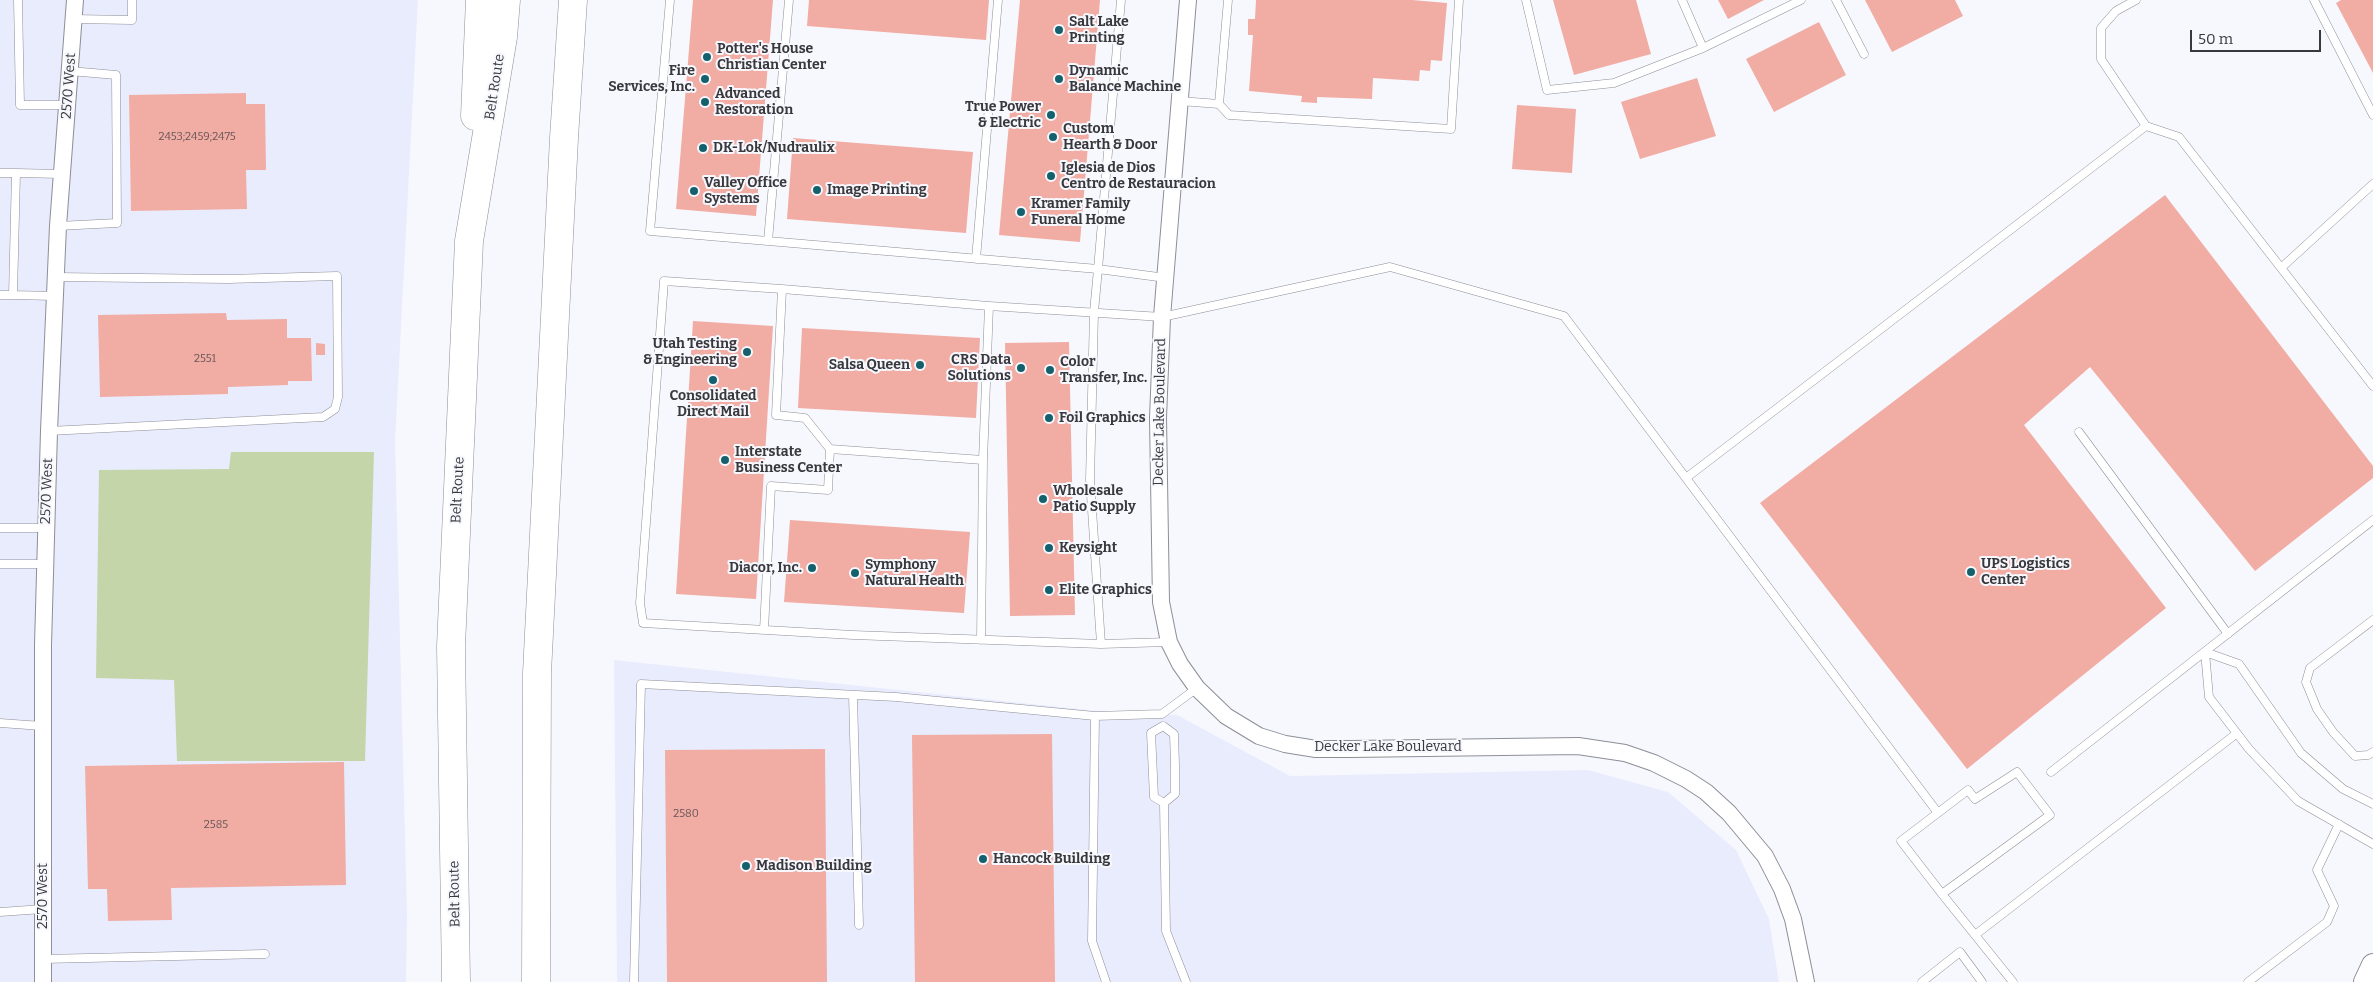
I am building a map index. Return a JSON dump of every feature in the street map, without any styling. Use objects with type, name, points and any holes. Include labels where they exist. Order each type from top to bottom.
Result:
[{"type":"highway","points":[[469,241],[480,0]]},
{"type":"highway","name":"Belt Route","points":[[456,982],[451,646],[469,241],[503,37],[506,0]]},
{"type":"highway","points":[[536,982],[537,673],[564,138],[573,0]]},
{"type":"street","name":"2570 West","points":[[43,982],[42,726],[49,431],[58,226],[75,0]]},
{"type":"street","name":"Decker Lake Boulevard","points":[[1188,0],[1162,317],[1158,418],[1161,602],[1169,642],[1180,664],[1197,688],[1226,716],[1259,736],[1285,744],[1316,749],[1578,746],[1625,753],[1654,763],[1706,792],[1745,830],[1765,856],[1782,889],[1793,919],[1806,982]]},
{"type":"street","points":[[2365,982],[2373,965]]},
{"type":"lane","points":[[18,0],[20,105],[67,105]]},
{"type":"lane","points":[[73,18],[132,20],[132,0]]},
{"type":"lane","points":[[670,0],[650,231],[1098,269],[1166,278]]},
{"type":"lane","points":[[768,241],[789,0]]},
{"type":"lane","points":[[976,259],[998,0]]},
{"type":"lane","points":[[1100,644],[1090,480],[1094,312],[1121,0]]},
{"type":"lane","points":[[1219,104],[1228,0]]},
{"type":"lane","points":[[1180,101],[1219,104],[1230,115],[1450,129],[1459,0]]},
{"type":"lane","points":[[1526,0],[1548,90],[1614,83],[1703,48],[1801,0]]},
{"type":"lane","points":[[1682,0],[1703,48]]},
{"type":"lane","points":[[1836,0],[1864,54]]},
{"type":"lane","points":[[2136,0],[2116,11],[2100,28],[2101,58],[2146,126],[2180,137],[2373,386]]},
{"type":"lane","points":[[2314,0],[2373,115]]},
{"type":"lane","points":[[58,226],[117,223],[116,74],[70,71]]},
{"type":"lane","points":[[1686,478],[2146,126]]},
{"type":"lane","points":[[0,173],[62,174]]},
{"type":"lane","points":[[14,295],[16,173]]},
{"type":"lane","points":[[2281,268],[2373,184]]},
{"type":"lane","points":[[1169,642],[1100,644],[981,640],[643,623],[640,603],[664,281],[989,306],[1162,317],[1390,267],[1564,316],[1938,813]]},
{"type":"lane","points":[[49,431],[323,417],[335,409],[338,397],[337,276],[228,279],[55,277]]},
{"type":"lane","points":[[764,630],[771,486],[828,490],[830,449],[805,418],[776,415],[782,289]]},
{"type":"lane","points":[[0,295],[54,296]]},
{"type":"lane","points":[[981,640],[983,460],[989,306]]},
{"type":"lane","points":[[2079,432],[2228,634]]},
{"type":"lane","points":[[830,449],[983,460]]},
{"type":"lane","points":[[2051,772],[2373,520]]},
{"type":"lane","points":[[0,528],[46,528]]},
{"type":"lane","points":[[0,564],[45,564]]},
{"type":"lane","points":[[2373,620],[2310,668],[2306,682],[2317,709],[2333,732],[2356,756],[2368,755],[2373,752]]},
{"type":"lane","points":[[2205,652],[2209,697],[2236,734],[2298,801],[2373,844]]},
{"type":"lane","points":[[2205,652],[2239,664],[2300,753],[2343,789],[2373,804]]},
{"type":"lane","points":[[634,982],[642,684],[853,695],[1095,716],[1162,714],[1197,688]]},
{"type":"lane","points":[[853,695],[859,924]]},
{"type":"lane","points":[[1162,714],[1163,726],[1174,734],[1175,765],[1175,794],[1164,803]]},
{"type":"lane","points":[[1095,716],[1092,941],[1106,982]]},
{"type":"lane","points":[[0,723],[42,726]]},
{"type":"lane","points":[[1163,726],[1151,733],[1154,797],[1164,803]]},
{"type":"lane","points":[[1975,935],[2236,734]]},
{"type":"lane","points":[[1942,894],[2050,815],[2017,772],[1975,799],[1968,790],[1901,841],[1942,894],[2013,982]]},
{"type":"lane","points":[[1164,803],[1166,931],[1186,982]]},
{"type":"lane","points":[[2248,982],[2327,922],[2334,906],[2317,870],[2339,824]]},
{"type":"lane","points":[[0,912],[43,908]]},
{"type":"lane","points":[[1922,982],[1960,952],[1982,982]]},
{"type":"lane","points":[[43,960],[265,954]]},
{"type":"shaded area","points":[[0,0],[418,0],[395,442],[407,915],[406,982],[0,982]]},
{"type":"shaded area","points":[[614,660],[1136,715],[1177,715],[1290,776],[1588,770],[1668,792],[1736,850],[1769,919],[1779,982],[617,982]]},
{"type":"green space","points":[[231,452],[374,452],[365,761],[177,761],[174,680],[96,678],[99,470],[229,469]]},
{"type":"building","points":[[693,0],[773,0],[756,216],[676,209]]},
{"type":"building","points":[[809,0],[989,0],[986,40],[807,26]]},
{"type":"building","points":[[1020,0],[1100,0],[1080,242],[999,235]]},
{"type":"building","points":[[1256,0],[1412,0],[1447,3],[1442,61],[1431,60],[1430,71],[1420,70],[1419,81],[1373,78],[1372,99],[1317,97],[1317,103],[1301,102],[1302,96],[1249,91],[1253,35],[1248,35],[1248,19],[1255,19]]},
{"type":"building","points":[[1553,0],[1636,0],[1651,54],[1574,75]]},
{"type":"building","points":[[1718,0],[1764,0],[1728,19]]},
{"type":"building","points":[[1865,0],[1955,0],[1963,16],[1892,52]]},
{"type":"building","points":[[2341,0],[2373,0],[2373,73],[2336,3]]},
{"type":"building","points":[[1819,22],[1846,75],[1774,112],[1746,59]]},
{"type":"building","points":[[1697,78],[1716,136],[1640,159],[1621,102]]},
{"type":"building","points":[[246,93],[246,104],[265,104],[266,170],[246,170],[247,209],[131,211],[129,95]]},
{"type":"building","points":[[1517,105],[1576,109],[1572,173],[1512,169]]},
{"type":"building","points":[[793,138],[973,152],[966,233],[787,219]]},
{"type":"building","points":[[2165,195],[2373,466],[2373,478],[2255,571],[2090,367],[2024,425],[2166,608],[1967,769],[1760,503]]},
{"type":"building","points":[[226,313],[227,320],[287,319],[287,338],[311,338],[312,381],[288,381],[288,385],[228,387],[228,394],[100,397],[98,315]]},
{"type":"building","name":"Interstate Business Center","points":[[693,321],[773,326],[756,599],[676,594]]},
{"type":"building","name":"Interstate Business Center","points":[[802,328],[980,338],[976,418],[798,408]]},
{"type":"building","points":[[1069,342],[1075,615],[1010,616],[1005,343]]},
{"type":"building","points":[[316,343],[325,344],[325,355],[316,355]]},
{"type":"building","points":[[790,520],[970,532],[964,613],[784,602]]},
{"type":"building","name":"Hancock Building","points":[[1052,734],[1055,982],[915,982],[912,735]]},
{"type":"building","name":"Madison Building","points":[[825,749],[827,982],[667,982],[665,750]]},
{"type":"building","points":[[344,762],[346,885],[171,888],[172,920],[108,921],[107,889],[88,889],[85,766]]},
{"type":"place","name":"Salt Lake Printing","points":[[1059,30]]},
{"type":"place","name":"Potter's House Christian Center","points":[[707,57]]},
{"type":"place","name":"Fire Services, Inc.","points":[[705,79]]},
{"type":"place","name":"Dynamic Balance Machine","points":[[1059,79]]},
{"type":"place","name":"Advanced Restoration","points":[[705,102]]},
{"type":"place","name":"True Power & Electric","points":[[1051,115]]},
{"type":"place","name":"Custom Hearth & Door","points":[[1053,137]]},
{"type":"place","name":"DK-Lok/Nudraulix","points":[[703,148]]},
{"type":"place","name":"Iglesia de Dios Centro de Restauracion","points":[[1051,176]]},
{"type":"place","name":"Image Printing","points":[[817,190]]},
{"type":"place","name":"Valley Office Systems","points":[[694,191]]},
{"type":"place","name":"Kramer Family Funeral Home","points":[[1021,212]]},
{"type":"place","name":"Utah Testing & Engineering","points":[[747,352]]},
{"type":"place","name":"Salsa Queen","points":[[920,365]]},
{"type":"place","name":"CRS Data Solutions","points":[[1021,368]]},
{"type":"place","name":"Color Transfer, Inc.","points":[[1050,370]]},
{"type":"place","name":"Consolidated Direct Mail","points":[[713,380]]},
{"type":"place","name":"Foil Graphics","points":[[1049,418]]},
{"type":"place","name":"Interstate Business Center","points":[[725,460]]},
{"type":"place","name":"Wholesale Patio Supply","points":[[1043,499]]},
{"type":"place","name":"Keysight","points":[[1049,548]]},
{"type":"place","name":"Diacor, Inc.","points":[[812,568]]},
{"type":"place","name":"UPS Logistics Center","points":[[1971,572]]},
{"type":"place","name":"Symphony Natural Health","points":[[855,573]]},
{"type":"place","name":"Elite Graphics","points":[[1049,590]]},
{"type":"place","name":"Hancock Building","points":[[983,859]]},
{"type":"place","name":"Madison Building","points":[[746,866]]}]
